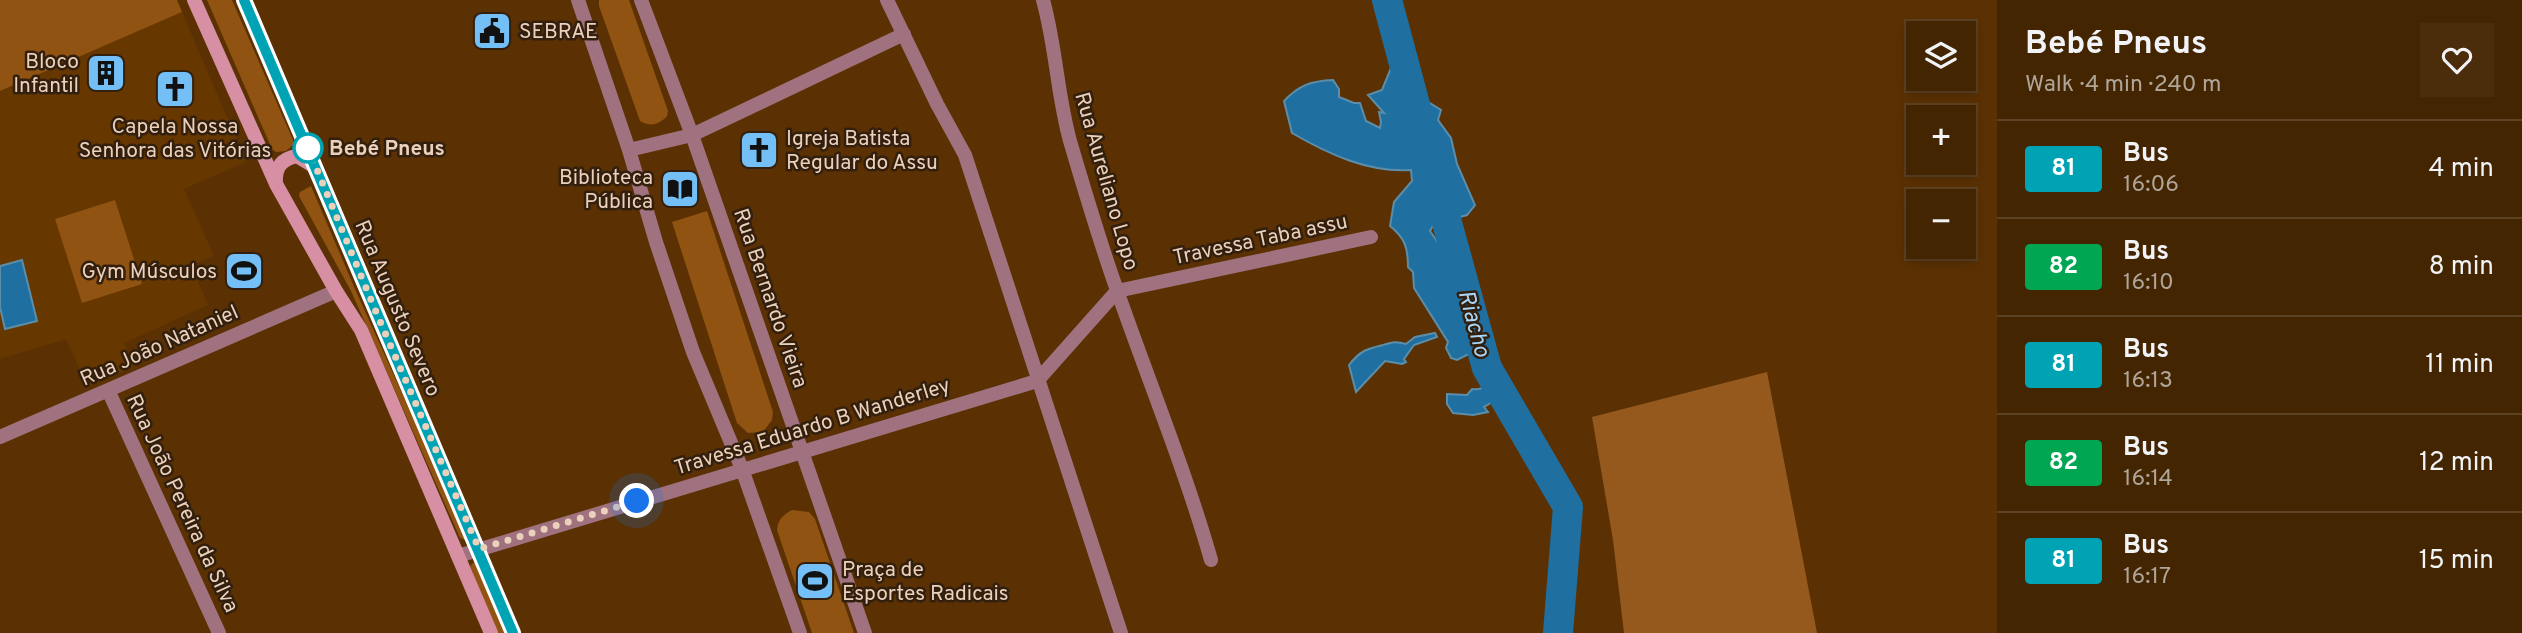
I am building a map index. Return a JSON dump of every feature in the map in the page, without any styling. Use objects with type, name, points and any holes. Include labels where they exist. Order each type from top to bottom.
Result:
[{"type":"main road","name":"Rua Augusto Severo","points":[[194,0],[276,184],[361,330],[491,633]]},
{"type":"main road","name":"Rua Augusto Severo","points":[[244,0],[513,633]]},
{"type":"main road","points":[[264,158],[291,154],[304,138]]},
{"type":"main road","points":[[276,184],[275,173],[287,159],[297,156],[316,168]]},
{"type":"street","points":[[578,0],[694,352],[742,469],[800,633]]},
{"type":"street","name":"Rua Bernardo Vieira","points":[[641,0],[692,135],[865,633]]},
{"type":"street","points":[[887,0],[965,155],[1121,633]]},
{"type":"street","name":"Rua Aureliano Lopo","points":[[1043,0],[1052,33],[1058,86],[1069,138],[1117,291],[1195,503],[1211,560]]},
{"type":"street","points":[[629,150],[692,135],[904,34]]},
{"type":"street","name":"Travessa Taba assu","points":[[1117,291],[1371,237]]},
{"type":"street","name":"Rua João Nataniel","points":[[0,438],[336,291]]},
{"type":"street","points":[[1037,381],[1117,291]]},
{"type":"street","name":"Travessa Eduardo B Wanderley","points":[[458,556],[1037,381]]},
{"type":"street","name":"Rua João Pereira da Silva","points":[[108,390],[219,633]]},
{"type":"shaded area","points":[[0,0],[177,0],[182,12],[0,91]]},
{"type":"shaded area","points":[[207,0],[232,0],[293,140],[293,145],[286,151],[276,152],[272,149]]},
{"type":"shaded area","points":[[599,0],[629,0],[668,111],[667,116],[658,123],[647,124],[640,121]]},
{"type":"shaded area","points":[[182,12],[246,162],[184,189],[214,256],[191,266],[208,305],[124,343],[134,366],[88,387],[66,339],[0,359],[0,91]]},
{"type":"shaded area","points":[[311,186],[466,535],[465,540],[460,538],[351,291],[299,196],[300,192]]},
{"type":"shaded area","points":[[115,200],[142,284],[82,303],[55,219]]},
{"type":"shaded area","points":[[707,211],[773,412],[772,420],[763,432],[748,433],[737,423],[672,222]]},
{"type":"shaded area","points":[[1767,372],[1817,633],[1624,633],[1613,540],[1592,417]]},
{"type":"shaded area","name":"Praça de Esportes Radicais","points":[[792,510],[809,512],[815,519],[854,633],[812,633],[777,530],[778,523]]},
{"type":"shaded area","points":[[477,563],[507,633],[497,633],[470,566]]},
{"type":"water","points":[[1393,63],[1401,66],[1407,106],[1425,100],[1441,110],[1438,120],[1451,138],[1457,164],[1475,205],[1467,215],[1434,224],[1430,231],[1445,253],[1463,249],[1469,257],[1453,272],[1457,281],[1471,280],[1479,297],[1476,308],[1466,323],[1469,354],[1457,360],[1451,358],[1446,348],[1448,342],[1414,288],[1413,272],[1408,267],[1405,244],[1390,226],[1394,202],[1412,181],[1411,170],[1364,165],[1334,155],[1306,141],[1292,133],[1284,101],[1306,85],[1333,80],[1339,89],[1339,97],[1360,103],[1366,121],[1380,128],[1379,112],[1384,113],[1368,95],[1382,90]]},
{"type":"water","points":[[22,260],[37,321],[5,329],[0,307],[0,266]]},
{"type":"water","points":[[1435,333],[1437,337],[1414,345],[1404,359],[1406,362],[1402,364],[1385,361],[1356,392],[1349,365],[1360,354],[1392,343],[1406,344],[1415,337]]},
{"type":"water","points":[[1500,378],[1500,385],[1506,394],[1484,407],[1488,412],[1473,415],[1453,413],[1447,404],[1447,394],[1467,395],[1472,389],[1483,387]]},
{"type":"waterway","name":"Riacho","points":[[1387,0],[1425,142]]},
{"type":"waterway","name":"Riacho","points":[[1436,183],[1487,368],[1568,507],[1558,633]]},
{"type":"bus line","name":"81","points":[[244,0],[513,633]]},
{"type":"place","name":"SEBRAE","points":[[492,31]]},
{"type":"place","name":"Bloco Infantil","points":[[106,73]]},
{"type":"place","name":"Capela Nossa Senhora das Vitórias","points":[[175,89]]},
{"type":"place","name":"Bebé Pneus","points":[[308,148]]},
{"type":"place","name":"Igreja Batista Regular do Assu","points":[[759,150]]},
{"type":"place","name":"Biblioteca Pública","points":[[680,189]]},
{"type":"place","name":"Gym Músculos","points":[[244,271]]},
{"type":"place","name":"Praça de Esportes Radicais","points":[[815,581]]},
{"type":"route","points":[[308,148],[479,549],[637,501]]}]
